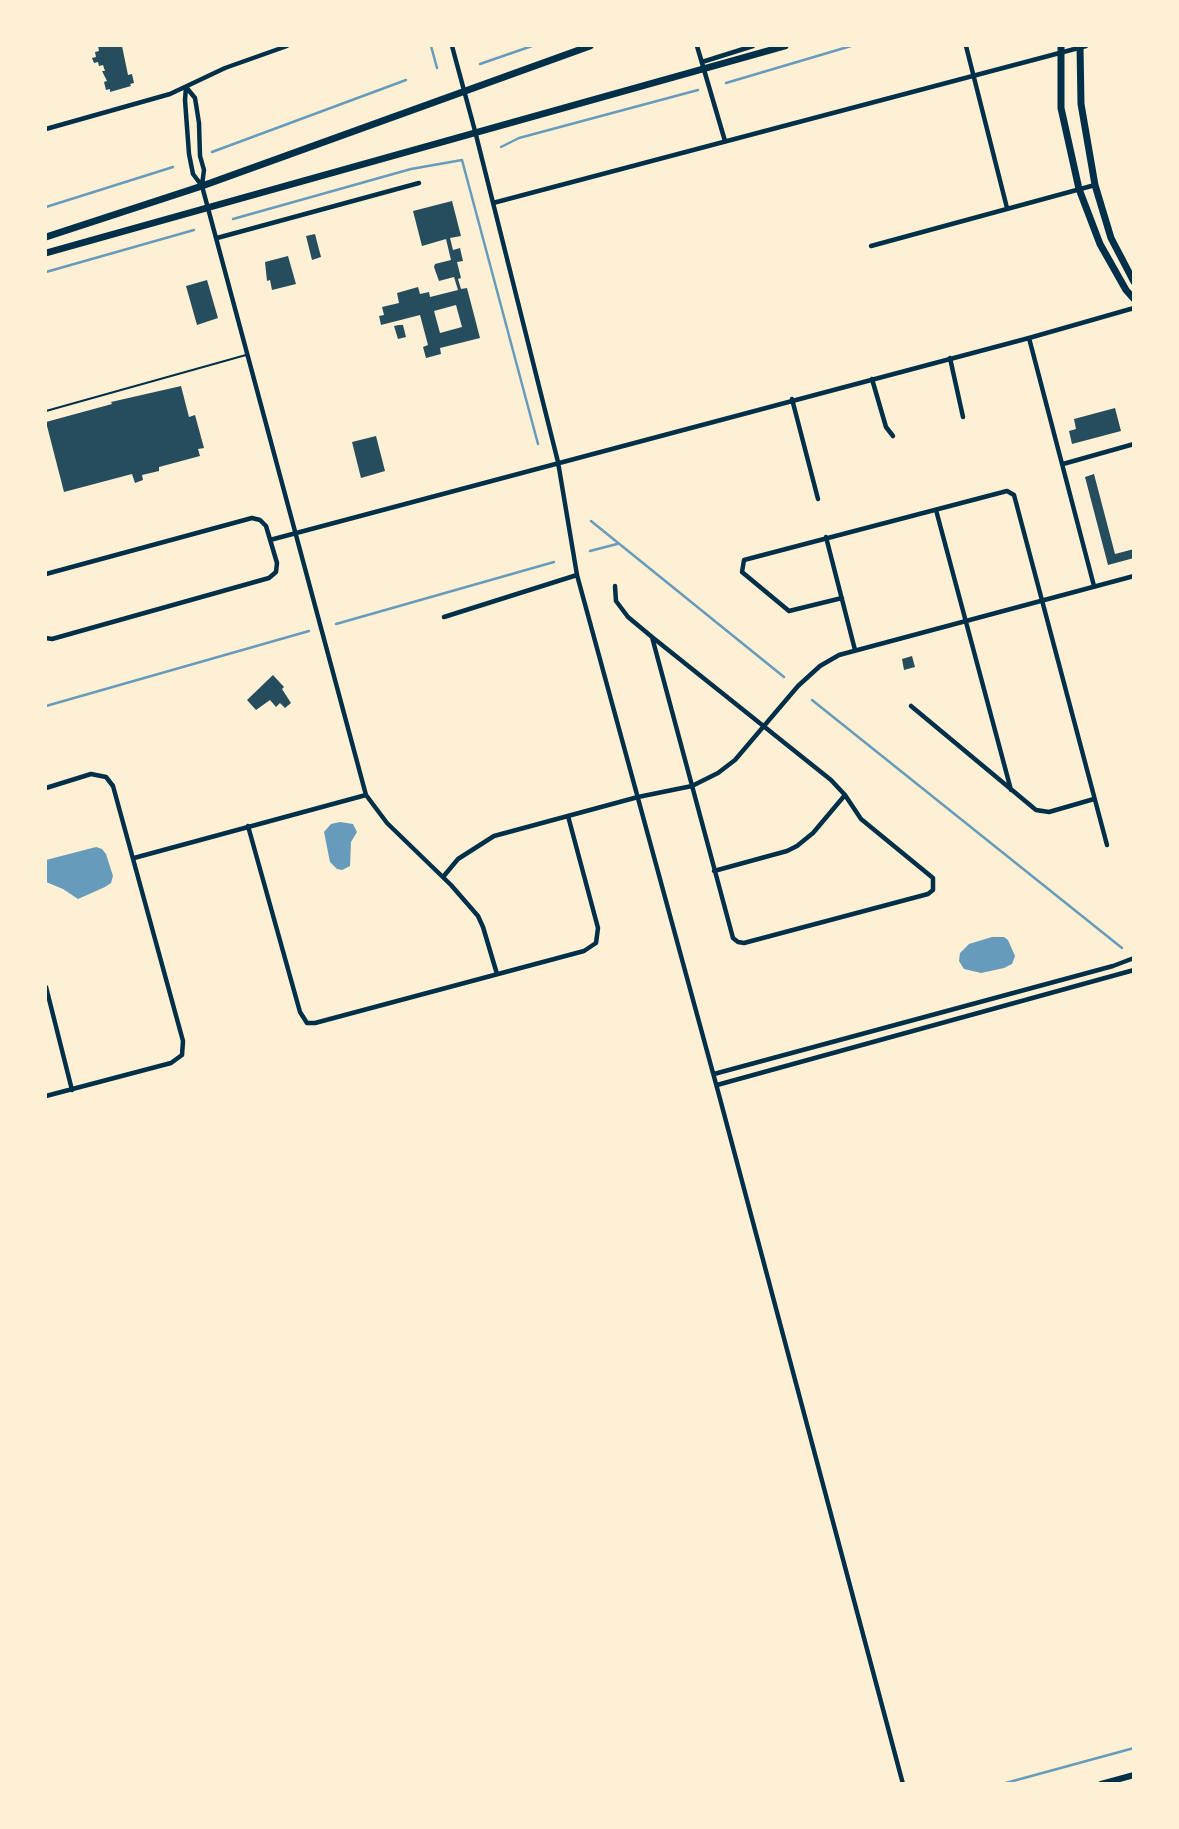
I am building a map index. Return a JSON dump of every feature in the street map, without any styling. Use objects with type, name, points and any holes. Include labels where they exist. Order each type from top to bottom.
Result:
[{"type":"main road","points":[[46,237],[202,186],[590,46]]},
{"type":"main road","points":[[46,253],[208,209],[703,65],[785,46]]},
{"type":"main road","points":[[1082,46],[1081,104],[1095,185],[1111,238],[1133,282]]},
{"type":"main road","points":[[1061,49],[1061,108],[1079,189],[1100,244],[1133,299]]},
{"type":"main road","points":[[1101,1783],[1133,1775]]},
{"type":"street","points":[[46,130],[186,88],[225,68],[287,46]]},
{"type":"street","points":[[452,46],[558,462],[577,575],[717,1085],[903,1783]]},
{"type":"street","points":[[697,46],[725,141]]},
{"type":"street","points":[[703,65],[753,46]]},
{"type":"street","points":[[966,46],[1007,208]]},
{"type":"street","points":[[493,203],[974,75],[1061,49],[1082,46]]},
{"type":"street","points":[[186,88],[194,98],[199,122],[200,156],[204,170],[202,186]]},
{"type":"street","points":[[186,88],[189,154],[193,173],[202,186],[366,795],[387,823],[443,877],[478,916],[497,974]]},
{"type":"street","points":[[216,238],[419,183]]},
{"type":"street","points":[[871,246],[1095,185]]},
{"type":"street","points":[[270,540],[1133,308]]},
{"type":"street","points":[[1029,338],[1094,586]]},
{"type":"street","points":[[950,358],[963,417]]},
{"type":"street","points":[[872,379],[886,428],[893,436]]},
{"type":"street","points":[[792,400],[818,499]]},
{"type":"street","points":[[1063,464],[1133,444]]},
{"type":"street","points":[[842,598],[789,611],[742,572],[744,560],[1007,491],[1014,495],[1107,845]]},
{"type":"street","points":[[936,510],[1011,790]]},
{"type":"street","points":[[46,574],[252,518],[260,520],[266,526],[277,563],[276,572],[269,578],[52,639],[46,638]]},
{"type":"street","points":[[826,537],[856,650]]},
{"type":"street","points":[[444,617],[577,575]]},
{"type":"street","points":[[443,877],[458,859],[486,840],[638,797],[692,786],[718,774],[736,760],[798,686],[820,666],[839,655],[1133,576]]},
{"type":"street","points":[[615,586],[616,601],[628,617],[831,780],[845,794],[862,819],[933,878],[933,890],[928,894],[744,943],[733,938],[652,637]]},
{"type":"street","points":[[911,706],[1041,812],[1094,799]]},
{"type":"street","points":[[46,788],[91,774],[106,777],[113,786],[183,1041],[182,1055],[171,1063],[46,1097]]},
{"type":"street","points":[[714,871],[797,846],[813,833],[845,794]]},
{"type":"street","points":[[134,858],[366,795]]},
{"type":"street","points":[[248,826],[300,1012],[307,1023],[324,1021],[584,951],[596,943],[598,928],[568,816]]},
{"type":"street","points":[[714,1074],[1113,966],[1133,958]]},
{"type":"street","points":[[717,1085],[1133,970]]},
{"type":"street","points":[[46,987],[72,1090]]},
{"type":"lane","points":[[46,411],[247,355]]},
{"type":"water","points":[[331,824],[353,824],[357,832],[351,842],[350,866],[342,870],[330,862],[324,832]]},
{"type":"water","points":[[96,847],[106,854],[113,876],[111,883],[78,899],[46,882],[46,860]]},
{"type":"water","points":[[992,937],[1004,937],[1008,940],[1015,956],[1012,964],[981,973],[964,969],[959,961],[960,953],[969,944]]},
{"type":"building","points":[[98,46],[122,46],[128,75],[132,74],[134,83],[130,84],[131,86],[110,92],[110,89],[106,90],[103,65],[94,63],[92,58],[96,57],[95,52],[99,51]]},
{"type":"building","points":[[452,201],[461,236],[450,238],[453,250],[460,248],[463,261],[457,262],[461,278],[458,279],[461,289],[467,288],[480,338],[440,348],[441,354],[426,358],[423,347],[428,345],[420,315],[381,325],[379,316],[384,315],[382,307],[399,303],[397,293],[418,287],[420,294],[429,292],[430,297],[458,290],[454,277],[439,281],[434,267],[435,264],[451,260],[446,239],[422,246],[413,211]],"holes":[[[456,305],[462,327],[440,333],[434,311]]]},
{"type":"building","points":[[315,234],[321,257],[312,260],[306,236]]},
{"type":"building","points":[[288,256],[296,284],[272,290],[270,280],[267,281],[265,262]]},
{"type":"building","points":[[207,280],[218,318],[197,325],[186,286]]},
{"type":"building","points":[[403,325],[406,337],[398,339],[394,326]]},
{"type":"building","points":[[181,386],[189,417],[195,415],[204,448],[198,449],[200,456],[159,467],[159,471],[142,475],[143,480],[135,483],[132,474],[64,492],[46,422],[112,404],[111,402]]},
{"type":"building","points":[[1115,408],[1121,431],[1072,444],[1069,431],[1076,429],[1074,419]]},
{"type":"building","points":[[376,436],[385,471],[361,478],[352,442]]},
{"type":"building","points":[[1094,474],[1115,554],[1134,549],[1134,558],[1108,565],[1085,477]]},
{"type":"building","points":[[912,656],[915,667],[904,670],[902,659]]},
{"type":"building","points":[[273,675],[284,687],[282,689],[291,703],[285,708],[280,703],[276,707],[270,700],[256,710],[247,700]]},
{"type":"waterway","points":[[431,46],[437,68]]},
{"type":"waterway","points":[[480,64],[532,46]]},
{"type":"waterway","points":[[726,83],[851,46]]},
{"type":"waterway","points":[[212,152],[406,80]]},
{"type":"waterway","points":[[501,147],[519,138],[698,90]]},
{"type":"waterway","points":[[233,219],[411,169],[462,160],[538,444]]},
{"type":"waterway","points":[[46,207],[173,167]]},
{"type":"waterway","points":[[46,272],[194,230]]},
{"type":"waterway","points":[[591,521],[784,677]]},
{"type":"waterway","points":[[590,551],[617,544]]},
{"type":"waterway","points":[[336,624],[554,562]]},
{"type":"waterway","points":[[46,706],[309,631]]},
{"type":"waterway","points":[[812,700],[1122,948]]},
{"type":"waterway","points":[[1002,1784],[1134,1748]]}]
